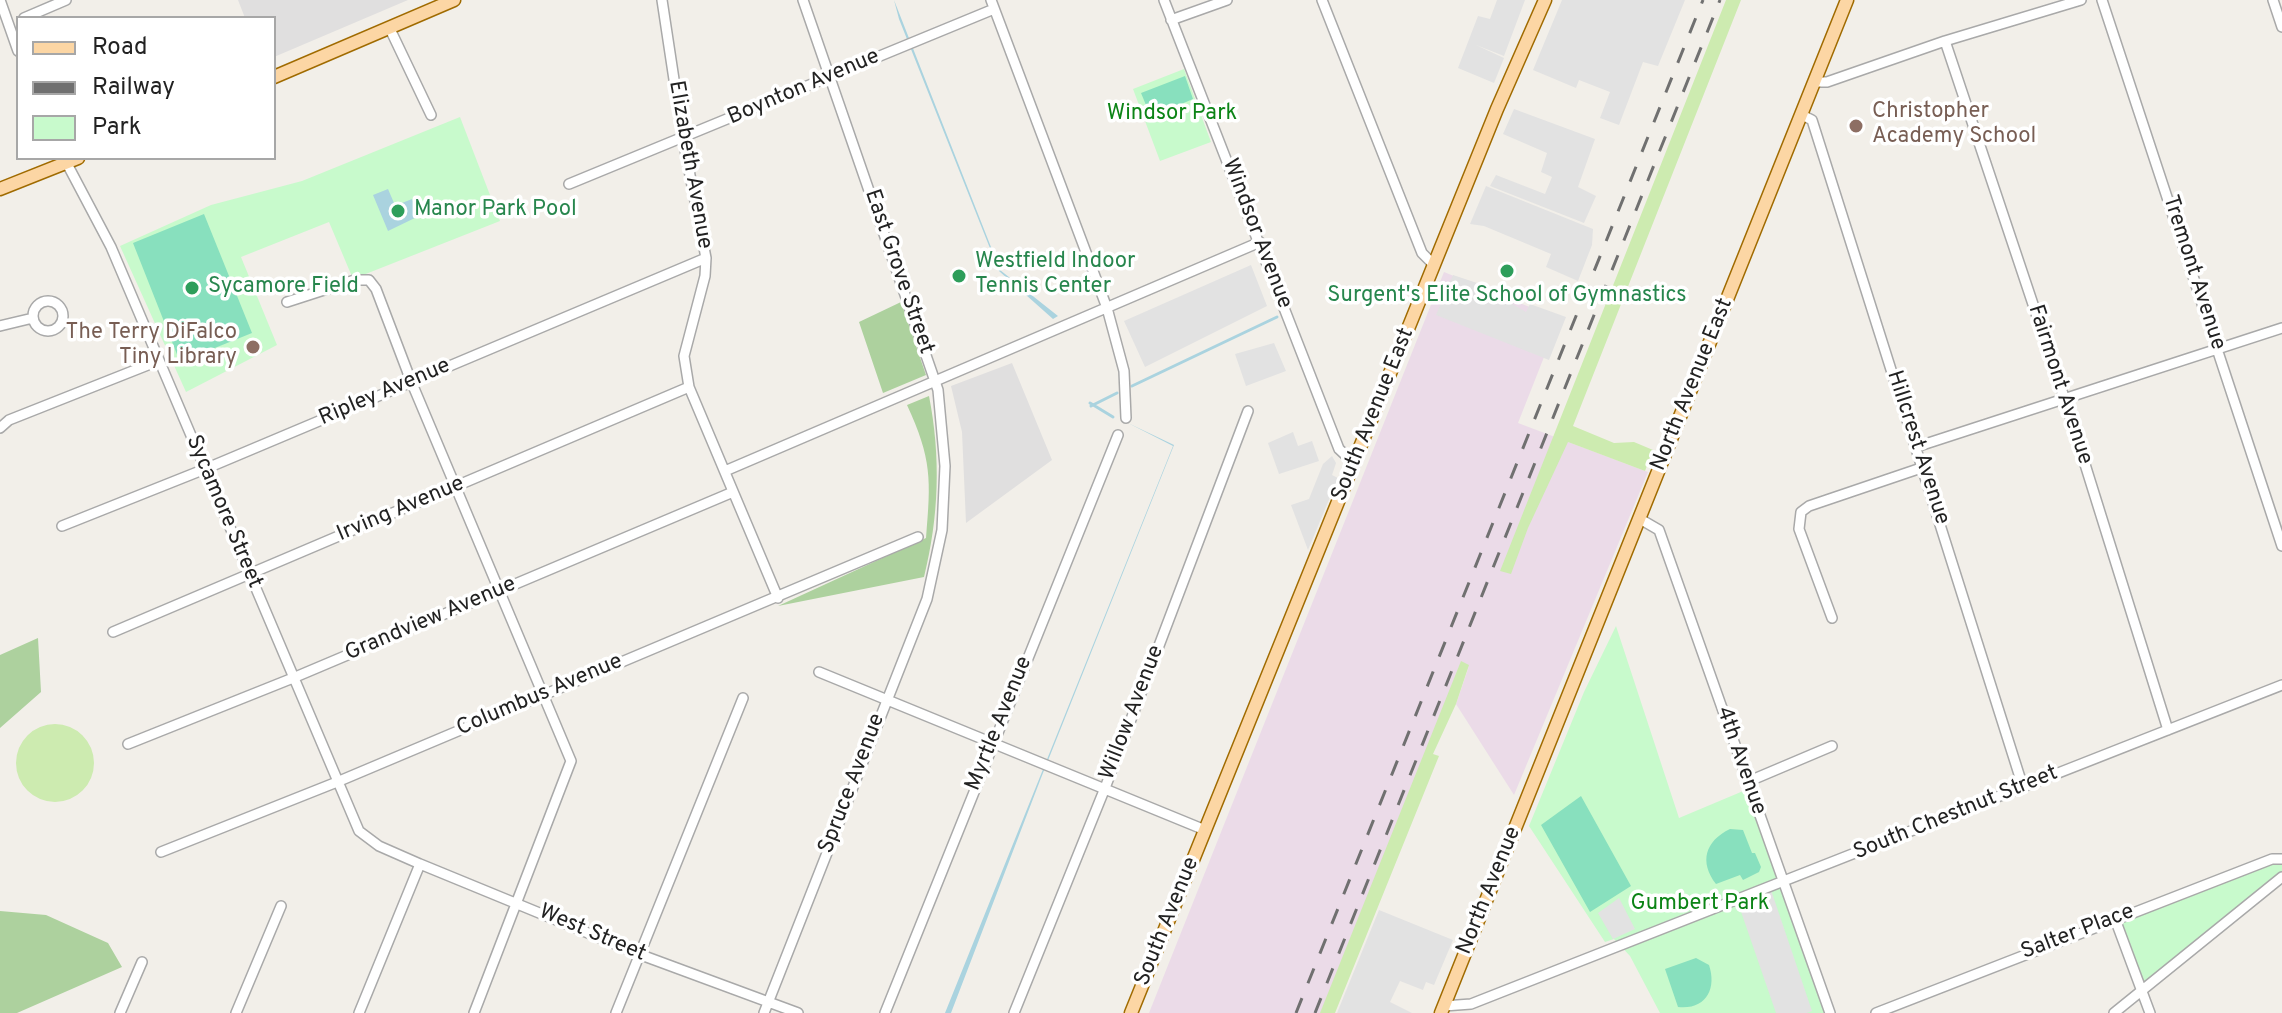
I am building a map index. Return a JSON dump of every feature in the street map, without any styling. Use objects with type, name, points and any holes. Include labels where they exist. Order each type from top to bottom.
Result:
[{"type":"main road","points":[[276,76],[454,0]]},
{"type":"main road","name":"South Avenue East","points":[[1205,830],[1545,0]]},
{"type":"main road","name":"North Avenue East","points":[[1539,770],[1847,0]]},
{"type":"main road","points":[[0,189],[70,160]]},
{"type":"main road","name":"North Avenue","points":[[1443,1009],[1539,770]]},
{"type":"main road","name":"South Avenue","points":[[1131,1013],[1205,830]]},
{"type":"street","points":[[0,0],[13,23]]},
{"type":"street","points":[[29,16],[66,0]]},
{"type":"street","name":"Elizabeth Avenue","points":[[662,0],[683,139],[706,258],[705,276],[684,356],[689,387],[778,598]]},
{"type":"street","name":"East Grove Street","points":[[803,0],[936,381],[945,466],[942,530],[936,553]]},
{"type":"street","name":"Windsor Avenue","points":[[1164,0],[1339,449],[1354,463]]},
{"type":"street","points":[[1171,20],[1227,0]]},
{"type":"street","points":[[1322,0],[1422,253],[1434,265]]},
{"type":"street","points":[[1815,82],[1827,82],[1945,41],[2081,0]]},
{"type":"street","name":"Tremont Avenue","points":[[2102,0],[2282,546]]},
{"type":"street","points":[[2273,0],[2282,27]]},
{"type":"street","points":[[993,4],[1107,308],[1124,371],[1126,418]]},
{"type":"street","name":"Boynton Avenue","points":[[569,184],[832,78],[993,4]]},
{"type":"street","points":[[390,29],[431,115]]},
{"type":"street","name":"Fairmont Avenue","points":[[1945,41],[2064,397],[2168,730]]},
{"type":"street","name":"Hillcrest Avenue","points":[[1802,115],[1812,120],[2023,787]]},
{"type":"street","name":"Sycamore Street","points":[[70,160],[359,831],[388,851]]},
{"type":"street","points":[[725,471],[1260,242]]},
{"type":"street","name":"Ripley Avenue","points":[[62,526],[706,258]]},
{"type":"street","points":[[287,302],[355,280],[369,280],[376,289],[411,381],[567,753],[570,768],[474,1013]]},
{"type":"street","points":[[0,326],[33,318]]},
{"type":"street","points":[[1916,447],[2282,328]]},
{"type":"street","points":[[0,428],[9,420],[158,361]]},
{"type":"street","name":"Irving Avenue","points":[[113,632],[689,387]]},
{"type":"street","name":"Willow Avenue","points":[[1014,1013],[1105,788],[1248,411]]},
{"type":"street","name":"Myrtle Avenue","points":[[885,1013],[1118,435]]},
{"type":"street","points":[[1832,618],[1799,529],[1801,512],[1809,506],[1924,467]]},
{"type":"street","name":"Grandview Avenue","points":[[128,744],[293,678],[733,492]]},
{"type":"street","name":"4th Avenue","points":[[1640,519],[1659,530],[1830,1013]]},
{"type":"street","name":"Columbus Avenue","points":[[161,852],[337,782],[918,537]]},
{"type":"street","name":"Spruce Avenue","points":[[764,1013],[927,599],[936,553]]},
{"type":"street","points":[[819,672],[1205,830]]},
{"type":"street","name":"South Chestnut Street","points":[[1443,1009],[1471,1004],[1629,943],[2282,685]]},
{"type":"street","points":[[616,1013],[743,698]]},
{"type":"street","points":[[1747,782],[1832,746]]},
{"type":"street","name":"West Street","points":[[388,851],[640,955],[798,1013]]},
{"type":"street","name":"Salter Place","points":[[1876,1013],[2272,859],[2282,859]]},
{"type":"street","points":[[359,1013],[420,864]]},
{"type":"street","points":[[2114,1013],[2282,877]]},
{"type":"street","points":[[236,1013],[281,906]]},
{"type":"street","points":[[2115,919],[2150,1013]]},
{"type":"street","points":[[120,1013],[142,962]]},
{"type":"shaded area","points":[[238,0],[408,0],[276,56],[276,16],[244,16]]},
{"type":"shaded area","points":[[1497,0],[1525,0],[1504,56],[1476,45],[1504,58],[1494,83],[1458,68],[1478,16],[1490,19]]},
{"type":"shaded area","points":[[1562,0],[1685,0],[1658,66],[1643,62],[1619,125],[1600,118],[1610,92],[1579,80],[1576,88],[1533,70]]},
{"type":"shaded area","points":[[1514,109],[1595,139],[1578,187],[1596,196],[1584,223],[1490,186],[1496,175],[1545,194],[1552,177],[1541,172],[1547,153],[1503,134]]},
{"type":"shaded area","points":[[1486,186],[1593,229],[1592,245],[1578,281],[1546,267],[1551,254],[1484,226],[1470,224]]},
{"type":"shaded area","points":[[1251,265],[1267,306],[1145,367],[1124,321]]},
{"type":"shaded area","points":[[1444,272],[1559,319],[1518,423],[1648,472],[1514,795],[1456,704],[1469,666],[1321,1013],[1149,1013]]},
{"type":"shaded area","points":[[1453,275],[1510,294],[1509,302],[1526,312],[1530,304],[1566,317],[1549,360],[1436,315]]},
{"type":"shaded area","points":[[1274,343],[1286,371],[1246,386],[1235,354]]},
{"type":"shaded area","points":[[1012,363],[1052,460],[966,523],[962,432],[951,386]]},
{"type":"shaded area","points":[[1293,432],[1298,446],[1312,441],[1319,461],[1279,474],[1268,443]]},
{"type":"shaded area","points":[[1332,456],[1336,463],[1332,475],[1338,478],[1308,550],[1291,505],[1309,499],[1323,464]]},
{"type":"shaded area","points":[[1770,887],[1812,1011],[1807,1013],[1776,1013],[1737,900]]},
{"type":"shaded area","points":[[1619,898],[1635,929],[1613,939],[1598,913]]},
{"type":"shaded area","points":[[1379,910],[1453,940],[1434,985],[1426,982],[1423,990],[1400,981],[1390,1002],[1412,1013],[1337,1013]]},
{"type":"green space","points":[[1726,0],[1741,0],[1573,426],[1614,443],[1634,442],[1653,450],[1645,471],[1568,442],[1528,528],[1511,574],[1500,571]]},
{"type":"green space","name":"Windsor Park","points":[[1184,69],[1211,142],[1160,161],[1133,89]]},
{"type":"green space","points":[[1185,76],[1193,99],[1151,117],[1141,93]]},
{"type":"green space","points":[[460,117],[500,221],[353,279],[329,222],[241,257],[277,345],[186,392],[120,246],[211,205],[302,181]]},
{"type":"green space","name":"Sycamore Field","points":[[204,214],[252,333],[180,362],[133,243]]},
{"type":"green space","points":[[901,302],[926,375],[883,393],[859,322]]},
{"type":"green space","points":[[929,396],[937,487],[933,532],[924,577],[778,606],[926,538],[928,470],[921,440],[907,405]]},
{"type":"green space","name":"Gumbert Park","points":[[1616,626],[1679,818],[1748,789],[1833,1013],[1660,1013],[1630,956],[1614,939],[1605,942],[1529,826],[1584,692]]},
{"type":"green space","points":[[38,638],[41,692],[0,728],[0,655]]},
{"type":"green space","points":[[1461,661],[1469,665],[1456,704],[1433,754],[1439,756],[1335,1013],[1320,1013]]},
{"type":"green space","points":[[55,724],[70,727],[82,736],[91,748],[94,763],[91,778],[82,790],[70,799],[55,802],[40,799],[28,790],[19,778],[16,763],[19,748],[28,736],[40,727]]},
{"type":"green space","points":[[1581,796],[1631,886],[1590,912],[1541,825]]},
{"type":"green space","points":[[1730,829],[1743,830],[1761,867],[1759,872],[1743,880],[1740,875],[1716,884],[1708,868],[1707,853],[1715,840]]},
{"type":"green space","points":[[2282,859],[2282,877],[2142,990],[2115,919]]},
{"type":"green space","points":[[0,911],[46,915],[108,943],[122,967],[17,1013],[0,1013]]},
{"type":"green space","points":[[1696,958],[1709,965],[1710,990],[1696,1005],[1678,1007],[1665,969]]},
{"type":"water","points":[[894,0],[1000,270],[1058,316],[1053,319],[999,271]]},
{"type":"water","name":"Manor Park Pool","points":[[388,189],[397,205],[412,199],[419,216],[388,231],[373,195]]},
{"type":"water","points":[[1128,423],[1174,445],[951,1013],[945,1013],[1173,446]]},
{"type":"waterway","points":[[1132,386],[1277,317]]},
{"type":"waterway","points":[[1091,406],[1117,393]]},
{"type":"waterway","points":[[1090,403],[1113,417]]},
{"type":"railway","points":[[1296,1013],[1703,0]]},
{"type":"railway","points":[[1315,1013],[1720,0]]},
{"type":"place","name":"Christopher Academy School","points":[[1856,126]]},
{"type":"place","name":"Manor Park Pool","points":[[398,211]]},
{"type":"place","name":"Surgent's Elite School of Gymnastics","points":[[1507,271]]},
{"type":"place","name":"Westfield Indoor Tennis Center","points":[[959,276]]},
{"type":"place","name":"Sycamore Field","points":[[192,288]]},
{"type":"place","name":"The Terry DiFalco Tiny Library","points":[[253,347]]}]
